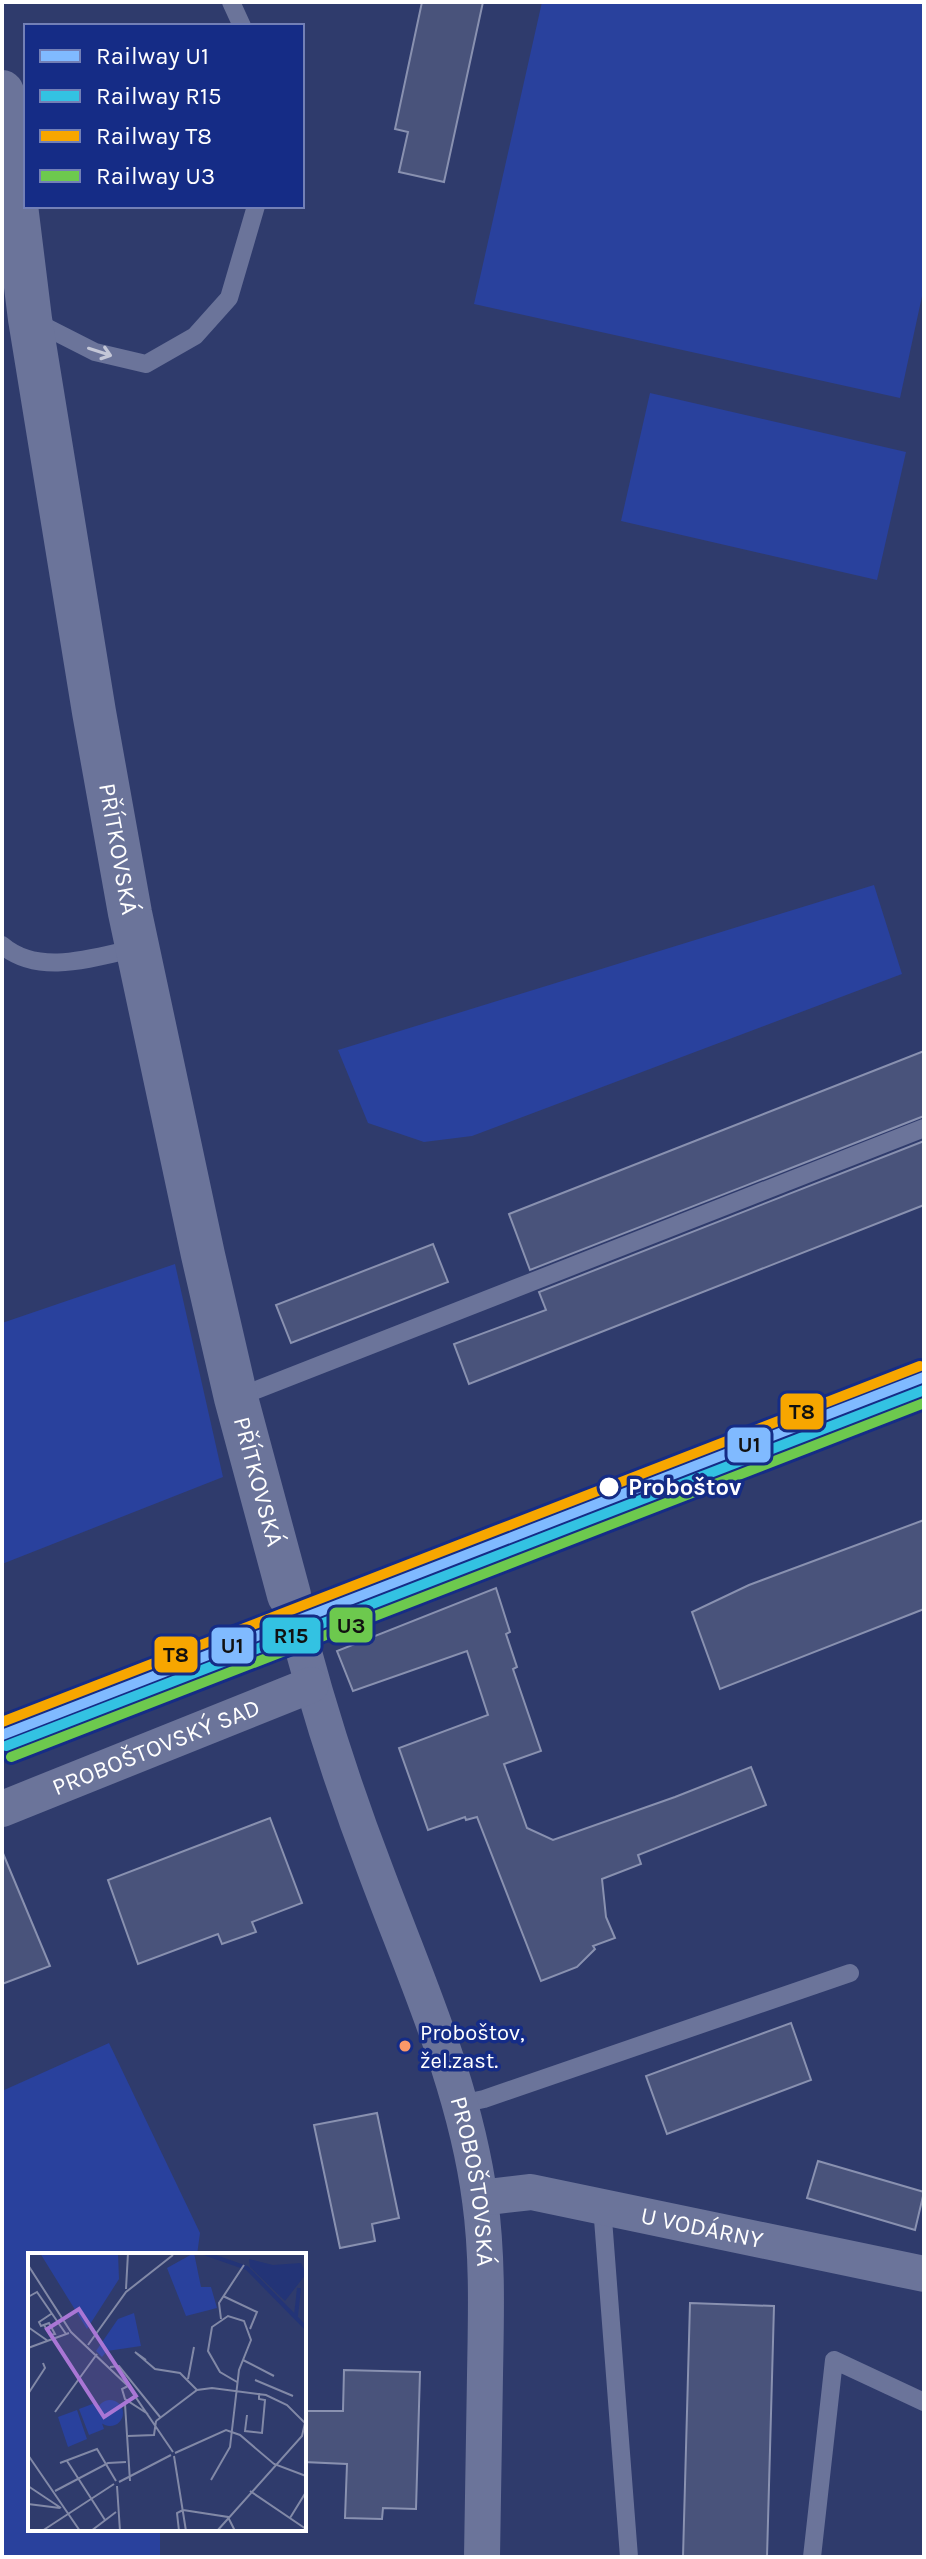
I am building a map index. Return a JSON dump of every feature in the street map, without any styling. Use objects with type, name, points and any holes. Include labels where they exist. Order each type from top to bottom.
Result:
[{"type":"street","name":"PŘÍTKOVSKÁ","points":[[2,92],[30,319],[94,712],[137,948],[236,1398],[289,1595]]},
{"type":"street","name":"PROBOŠTOVSKÁ","points":[[289,1595],[311,1685],[374,1868],[438,2034],[460,2104],[480,2198],[486,2263],[482,2557]]},
{"type":"street","name":"PROBOŠTOVSKÝ SAD","points":[[2,1809],[311,1685]]},
{"type":"street","name":"U VODÁRNY","points":[[480,2198],[531,2192],[924,2274]]},
{"type":"lane","points":[[231,2],[241,24]]},
{"type":"lane","points":[[30,319],[95,352],[146,364],[195,336],[229,298],[255,208]]},
{"type":"lane","points":[[2,945],[15,957],[65,963],[137,948]]},
{"type":"lane","points":[[236,1398],[924,1128]]},
{"type":"lane","points":[[460,2104],[484,2099],[850,1973]]},
{"type":"lane","points":[[602,2206],[629,2557]]},
{"type":"lane","points":[[812,2557],[834,2360],[924,2402]]},
{"type":"shaded area","points":[[542,2],[924,2],[924,287],[900,398],[474,304]]},
{"type":"shaded area","points":[[650,393],[906,452],[877,580],[621,521]]},
{"type":"shaded area","points":[[874,885],[902,974],[472,1136],[424,1142],[368,1123],[338,1050]]},
{"type":"shaded area","points":[[175,1264],[223,1477],[2,1564],[2,1323]]},
{"type":"shaded area","points":[[109,2043],[200,2233],[197,2253],[28,2253],[28,2531],[160,2531],[160,2557],[2,2557],[2,2091]]},
{"type":"building","points":[[422,2],[483,2],[444,182],[399,172],[408,132],[395,129]]},
{"type":"building","points":[[924,1051],[924,1116],[530,1270],[509,1214]]},
{"type":"building","points":[[924,1141],[924,1205],[469,1384],[454,1344],[546,1310],[539,1292]]},
{"type":"building","points":[[433,1244],[448,1282],[291,1343],[276,1305]]},
{"type":"building","points":[[924,1520],[924,1609],[720,1689],[692,1612],[749,1585]]},
{"type":"building","points":[[496,1588],[510,1632],[506,1634],[517,1667],[513,1669],[541,1751],[504,1764],[527,1828],[553,1840],[751,1767],[766,1805],[638,1855],[641,1864],[602,1879],[606,1917],[615,1938],[593,1946],[595,1949],[577,1967],[541,1981],[477,1817],[466,1820],[465,1817],[428,1830],[399,1748],[488,1715],[467,1651],[353,1691],[337,1651]]},
{"type":"building","points":[[270,1818],[302,1903],[252,1922],[256,1932],[222,1944],[218,1934],[138,1964],[108,1880]]},
{"type":"building","points":[[2,1851],[50,1966],[2,1984]]},
{"type":"building","points":[[791,2023],[811,2080],[667,2134],[646,2076]]},
{"type":"building","points":[[377,2113],[399,2218],[372,2224],[375,2241],[340,2248],[314,2125]]},
{"type":"building","points":[[818,2161],[924,2192],[915,2230],[807,2198]]},
{"type":"building","points":[[690,2303],[774,2306],[767,2557],[683,2557]]},
{"type":"building","points":[[344,2370],[420,2372],[416,2509],[383,2508],[382,2519],[345,2518],[347,2464],[306,2462],[306,2411],[343,2411]]},
{"type":"rail line","name":"T8","points":[[2,1722],[920,1366]]},
{"type":"rail line","name":"U1","points":[[2,1735],[924,1377]]},
{"type":"rail line","name":"R15","points":[[6,1746],[924,1390]]},
{"type":"rail line","name":"U3","points":[[11,1757],[924,1403]]},
{"type":"place","name":"Proboštov","points":[[609,1487]]},
{"type":"place","name":"Proboštov, žel.zast.","points":[[405,2046]]}]
